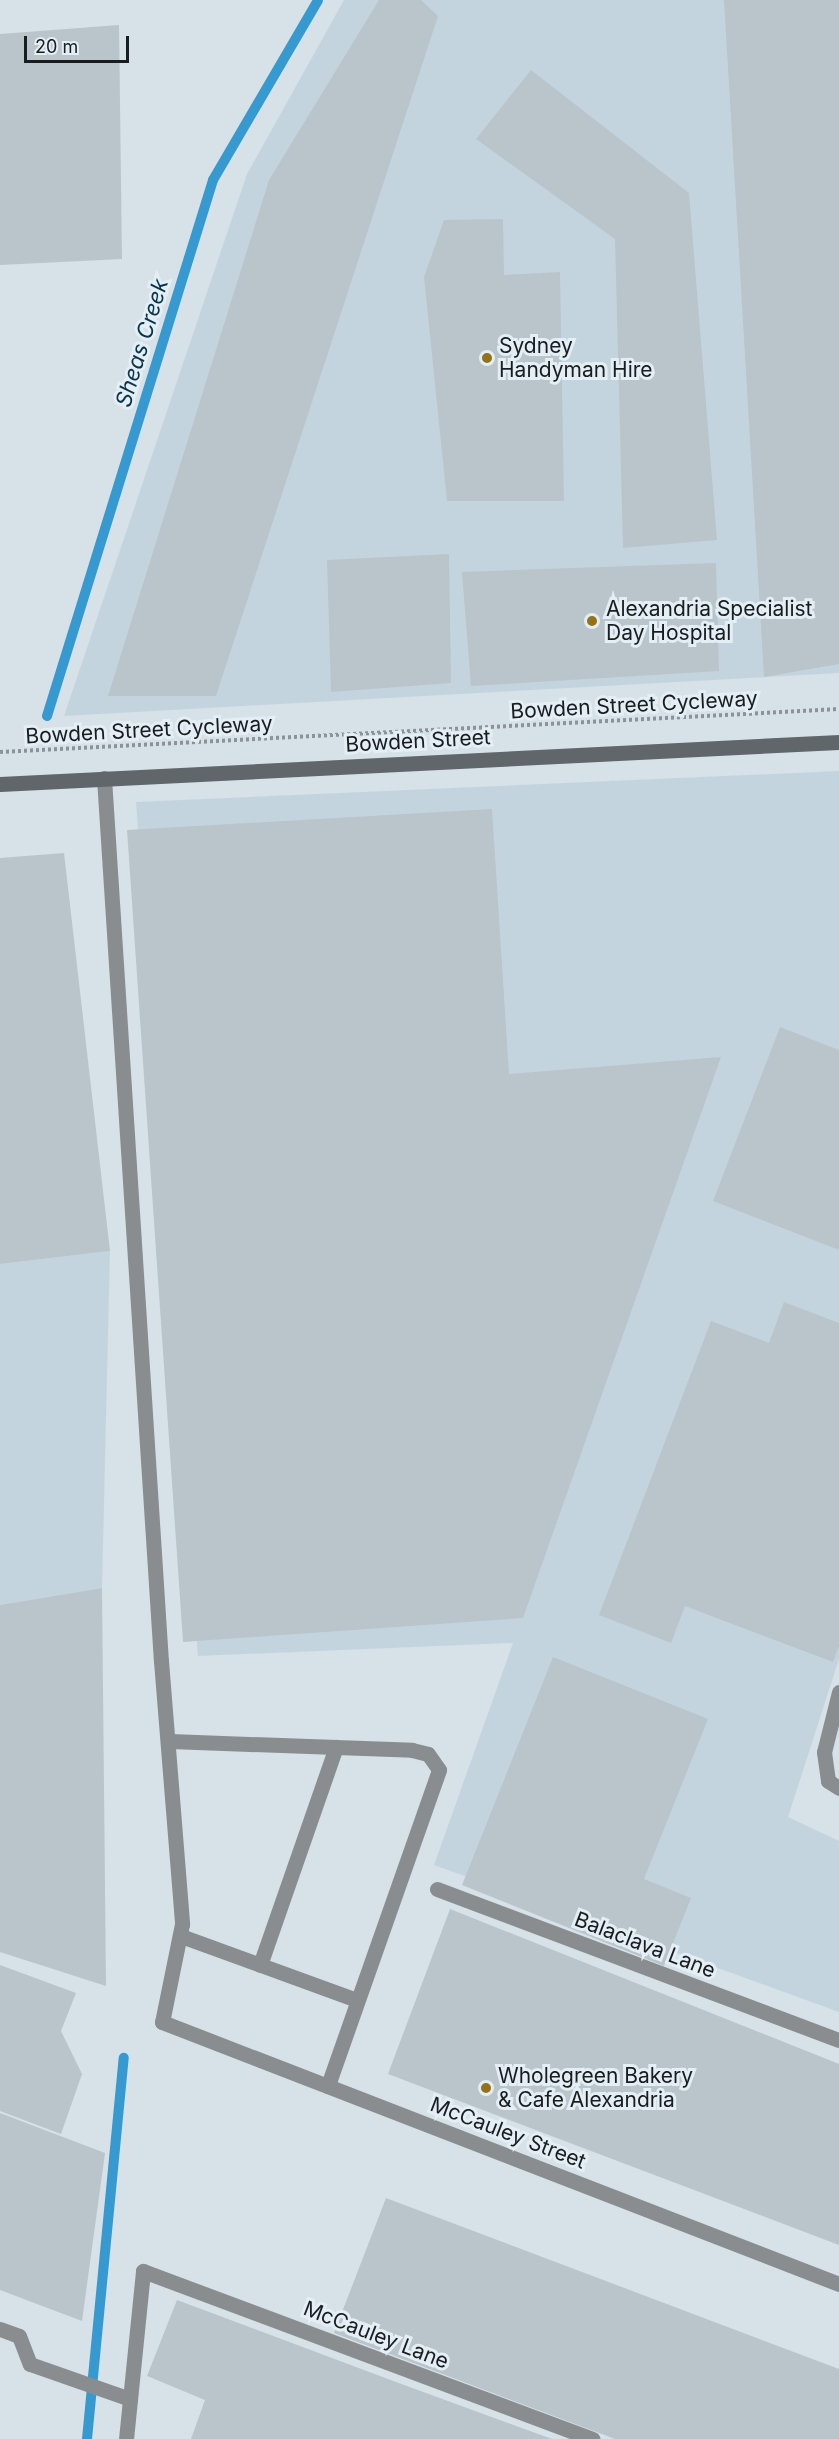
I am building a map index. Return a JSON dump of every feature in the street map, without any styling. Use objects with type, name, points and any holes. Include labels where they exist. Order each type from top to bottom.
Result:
[{"type":"street","name":"Bowden Street","points":[[0,784],[839,742]]},
{"type":"street","points":[[104,778],[161,1661],[170,1741],[181,1936],[357,2000]]},
{"type":"street","points":[[839,1692],[824,1752],[828,1781],[839,1788]]},
{"type":"street","points":[[170,1741],[412,1750],[428,1754],[439,1770],[328,2086]]},
{"type":"street","points":[[260,1965],[336,1747]]},
{"type":"street","name":"Balaclava Lane","points":[[437,1888],[839,2040]]},
{"type":"street","name":"McCauley Street","points":[[181,1936],[162,2022],[839,2284]]},
{"type":"street","name":"McCauley Lane","points":[[130,2399],[143,2271],[593,2439]]},
{"type":"street","points":[[0,2329],[19,2336],[30,2364],[130,2399],[126,2439]]},
{"type":"path","name":"Bowden Street Cycleway","points":[[0,752],[839,709]]},
{"type":"shaded area","points":[[344,0],[839,0],[839,673],[64,716],[247,174]]},
{"type":"shaded area","points":[[839,771],[839,1659],[788,1817],[839,1841],[839,2012],[434,1865],[513,1643],[198,1656],[136,802]]},
{"type":"shaded area","points":[[110,1251],[102,1588],[0,1605],[0,1264]]},
{"type":"building","points":[[379,0],[421,0],[438,16],[216,696],[108,696],[269,180]]},
{"type":"building","points":[[724,0],[839,0],[839,664],[764,677]]},
{"type":"building","points":[[119,25],[122,259],[0,265],[0,34]]},
{"type":"building","points":[[531,70],[689,193],[717,540],[623,548],[615,239],[476,139]]},
{"type":"building","points":[[503,219],[504,275],[560,272],[564,501],[447,501],[424,277],[444,220]]},
{"type":"building","points":[[449,554],[451,683],[331,692],[327,560]]},
{"type":"building","name":"Alexandria Specialist Day Hospital","points":[[716,563],[719,671],[471,686],[462,572]]},
{"type":"building","points":[[492,809],[509,1074],[721,1057],[523,1618],[183,1642],[127,830]]},
{"type":"building","points":[[64,853],[110,1251],[0,1264],[0,858]]},
{"type":"building","points":[[780,1027],[839,1050],[839,1250],[713,1201]]},
{"type":"building","points":[[784,1302],[839,1323],[839,1646],[833,1662],[685,1606],[671,1643],[599,1615],[711,1321],[769,1343]]},
{"type":"building","points":[[102,1588],[106,1986],[0,1952],[0,1605]]},
{"type":"building","points":[[553,1657],[708,1719],[644,1879],[691,1898],[664,1966],[462,1885]]},
{"type":"building","points":[[450,1909],[839,2064],[839,2245],[388,2074]]},
{"type":"building","points":[[0,1965],[76,1993],[61,2031],[82,2074],[61,2134],[0,2111]]},
{"type":"building","points":[[0,2113],[105,2153],[82,2321],[0,2290]]},
{"type":"building","points":[[386,2198],[839,2369],[839,2439],[615,2439],[334,2333]]},
{"type":"building","points":[[177,2300],[552,2439],[191,2439],[205,2400],[147,2376]]},
{"type":"waterway","name":"Sheas Creek","points":[[47,716],[213,180],[318,0]]},
{"type":"waterway","points":[[87,2439],[124,2058]]},
{"type":"place","name":"Sydney Handyman Hire","points":[[487,358]]},
{"type":"place","name":"Alexandria Specialist Day Hospital","points":[[592,621]]},
{"type":"place","name":"Wholegreen Bakery & Cafe Alexandria","points":[[486,2088]]}]
